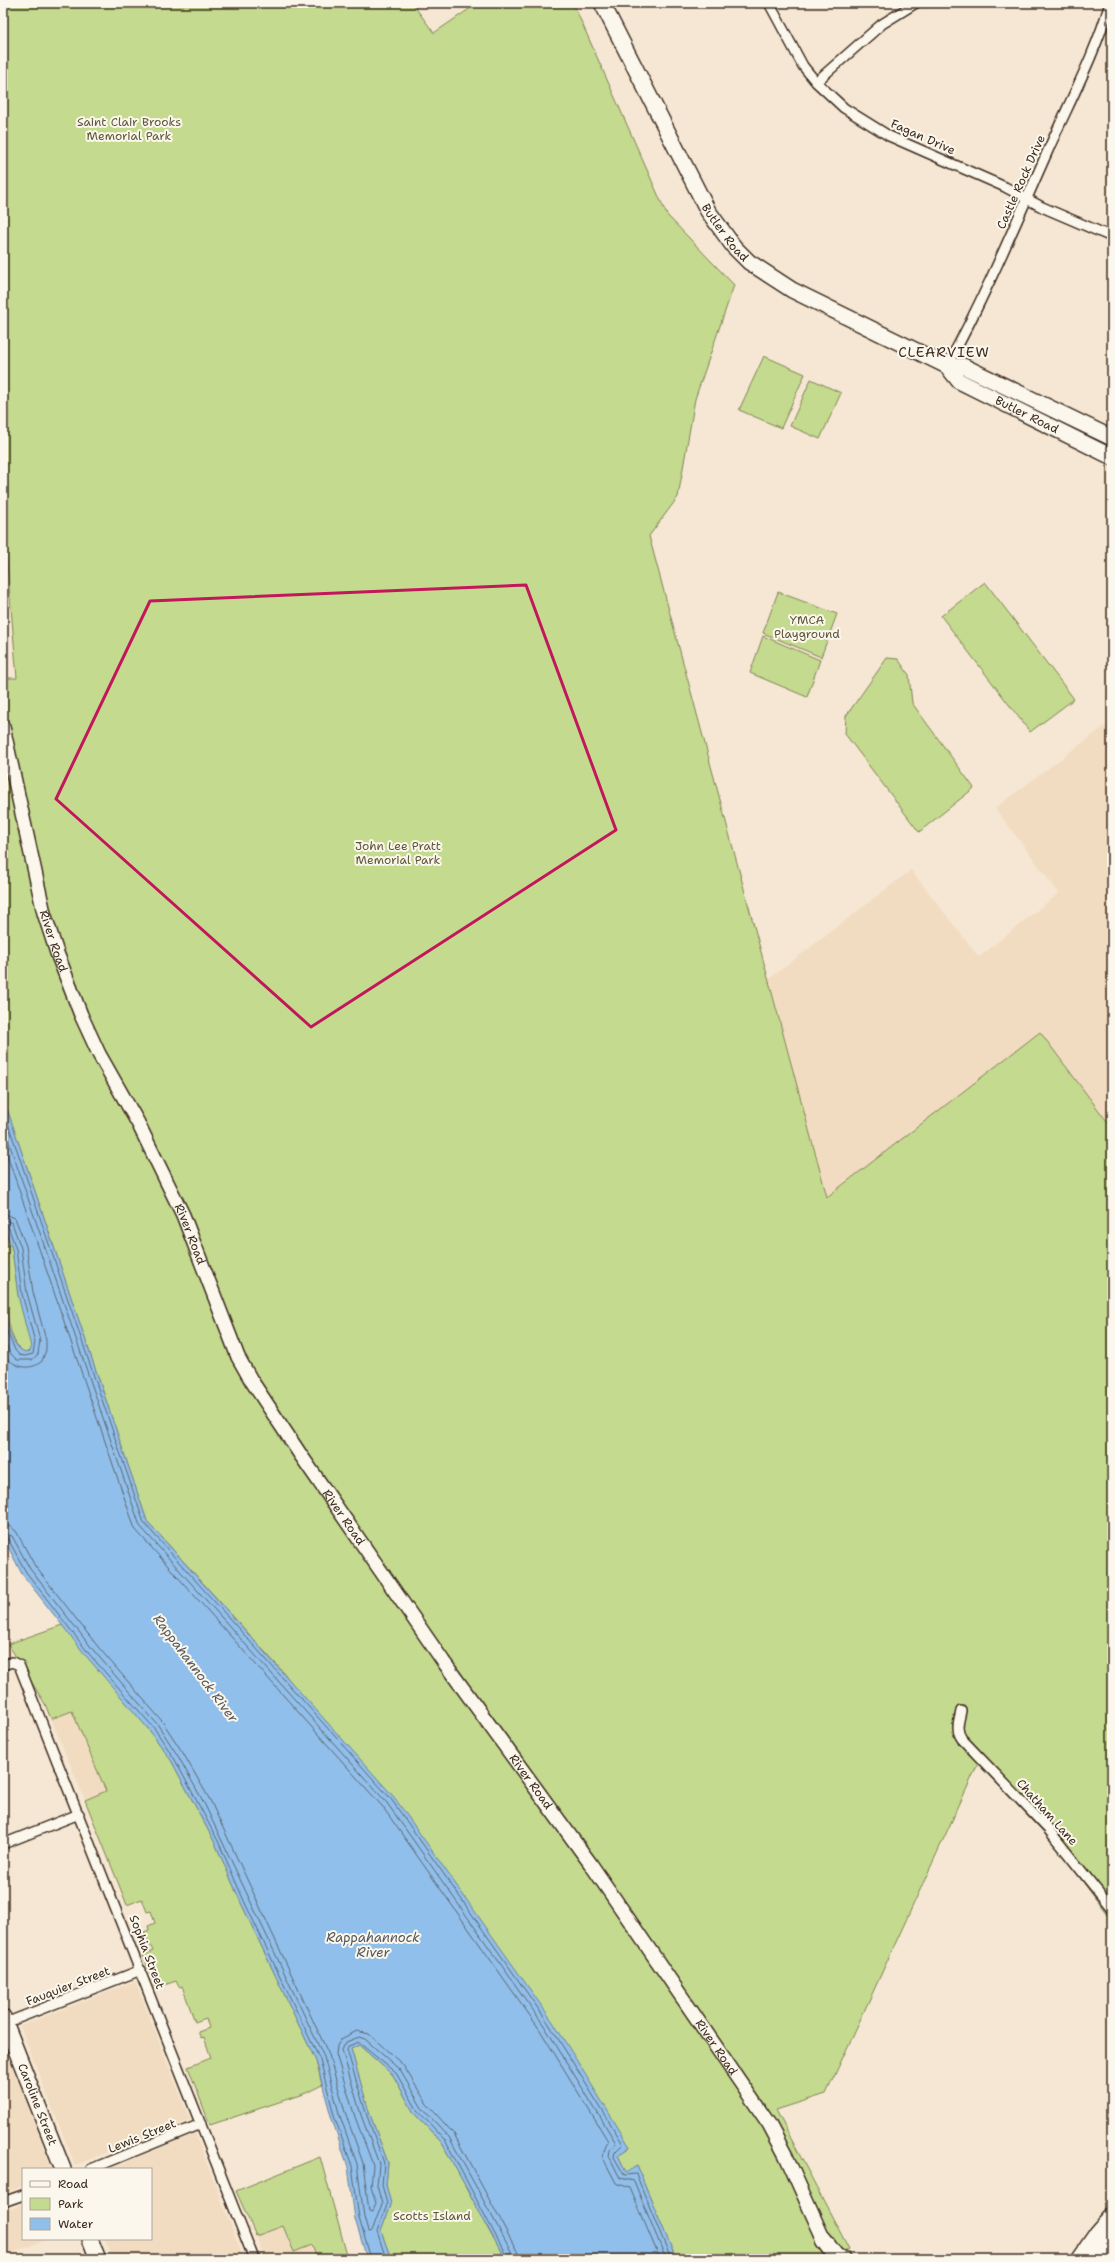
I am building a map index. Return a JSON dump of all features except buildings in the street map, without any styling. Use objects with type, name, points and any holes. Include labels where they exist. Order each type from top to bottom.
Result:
[{"type":"main road","name":"Butler Road","points":[[602,3],[708,210],[734,247],[749,262],[787,287],[947,366],[959,380],[1112,457]]},
{"type":"main road","name":"Butler Road","points":[[947,366],[962,366],[1112,438]]},
{"type":"main road","name":"Caroline Street","points":[[4,2021],[63,2168]]},
{"type":"main road","points":[[1079,2259],[1097,2233],[1112,2216]]},
{"type":"main road","points":[[90,2240],[98,2259]]},
{"type":"main road","points":[[824,2240],[824,2259]]},
{"type":"main road","points":[[824,2240],[836,2256],[842,2259]]},
{"type":"main road","points":[[1101,2242],[1101,2259]]},
{"type":"street","name":"Fagan Drive","points":[[769,3],[791,46],[816,82],[844,108],[872,126],[1042,207],[1112,237]]},
{"type":"street","points":[[816,82],[882,24],[916,3]]},
{"type":"street","name":"Castle Rock Drive","points":[[947,366],[974,317],[1027,199],[1100,35],[1110,3]]},
{"type":"street","name":"River Road","points":[[3,726],[44,913],[57,953],[100,1054],[138,1123],[180,1208],[238,1357],[300,1454],[443,1660],[590,1863],[769,2124],[786,2156],[824,2240]]},
{"type":"street","name":"Sophia Street","points":[[6,1664],[19,1665],[141,1970],[254,2259]]},
{"type":"street","name":"Chatham Lane","points":[[961,1711],[958,1724],[960,1735],[1048,1829],[1112,1908]]},
{"type":"street","points":[[3,1844],[79,1814]]},
{"type":"street","name":"Fauquier Street","points":[[4,2021],[141,1970]]},
{"type":"street","name":"Lewis Street","points":[[93,2168],[201,2124]]},
{"type":"street","points":[[3,2202],[22,2195]]},
{"type":"street","points":[[1092,2259],[1101,2242],[1112,2227]]},
{"type":"highlighted area","points":[[526,585],[616,830],[311,1027],[56,799],[150,601]]},
{"type":"shaded area","points":[[1112,721],[1112,1128],[1040,1032],[827,1197],[769,979],[911,870],[979,957],[1059,893],[995,808]]},
{"type":"shaded area","points":[[72,1710],[107,1791],[85,1800],[51,1719]]},
{"type":"shaded area","points":[[135,1981],[190,2120],[75,2165],[20,2026]]},
{"type":"shaded area","points":[[3,2041],[52,2168],[22,2168],[22,2186],[3,2194]]},
{"type":"shaded area","points":[[195,2133],[244,2259],[113,2259],[105,2240],[152,2240],[152,2168],[113,2168]]},
{"type":"shaded area","points":[[22,2204],[22,2240],[46,2240],[3,2256],[3,2212]]},
{"type":"shaded area","points":[[283,2226],[312,2245],[317,2259],[265,2259],[256,2236]]},
{"type":"green space","points":[[3,3],[412,3],[434,33],[478,3],[573,3],[667,215],[734,285],[695,399],[678,497],[649,536],[827,1197],[1040,1032],[1112,1128],[1112,1921],[1058,1848],[978,1764],[826,2094],[776,2110],[849,2249],[822,2259],[676,2259],[637,2166],[626,2173],[618,2155],[630,2147],[284,1673],[147,1521],[3,1097],[3,678],[17,678],[3,516]]},
{"type":"green space","points":[[764,356],[805,374],[781,428],[739,410]]},
{"type":"green space","points":[[811,379],[841,393],[820,439],[790,426]]},
{"type":"green space","points":[[985,582],[1074,699],[1030,732],[941,616]]},
{"type":"green space","name":"YMCA Playground","points":[[778,592],[837,614],[821,657],[763,633]]},
{"type":"green space","points":[[763,636],[820,660],[807,697],[750,673]]},
{"type":"green space","points":[[887,658],[898,659],[909,675],[912,703],[974,788],[919,832],[845,734],[846,716]]},
{"type":"green space","points":[[3,1223],[12,1249],[18,1295],[31,1342],[30,1351],[26,1352],[18,1346],[11,1333],[7,1315],[3,1273]]},
{"type":"green space","points":[[62,1625],[150,1731],[171,1760],[215,1843],[242,1905],[316,2061],[322,2085],[306,2093],[210,2125],[188,2067],[211,2058],[204,2037],[201,2038],[198,2032],[209,2028],[206,2018],[195,2022],[182,1986],[179,1987],[176,1981],[156,1988],[143,1955],[153,1951],[144,1932],[149,1930],[148,1926],[155,1923],[151,1911],[147,1912],[142,1899],[127,1905],[85,1800],[106,1791],[72,1711],[51,1719],[45,1704],[8,1644]]},
{"type":"green space","name":"Scotts Island","points":[[359,2045],[393,2075],[414,2113],[442,2143],[505,2259],[391,2259],[381,2231],[391,2204],[386,2185],[388,2163],[369,2112],[351,2049]]},
{"type":"green space","points":[[320,2157],[348,2259],[317,2259],[312,2245],[294,2252],[283,2226],[256,2236],[236,2191]]},
{"type":"water","name":"Rappahannock River","points":[[3,1097],[147,1521],[394,1797],[553,2022],[630,2147],[618,2155],[626,2172],[637,2166],[676,2259],[505,2259],[442,2143],[414,2113],[393,2075],[359,2045],[351,2049],[369,2112],[388,2163],[386,2185],[391,2204],[381,2231],[391,2259],[367,2259],[355,2219],[348,2167],[331,2116],[316,2061],[242,1905],[215,1843],[171,1760],[150,1731],[87,1657],[22,1574],[3,1537],[3,1301],[9,1330],[16,1345],[26,1352],[30,1351],[31,1347],[18,1295],[12,1249],[3,1223]]},
{"type":"district","name":"CLEARVIEW","points":[[944,352]]},
{"type":"park label","name":"Saint Clair Brooks Memorial Park","points":[[129,129]]},
{"type":"park label","name":"John Lee Pratt Memorial Park","points":[[398,853]]}]
